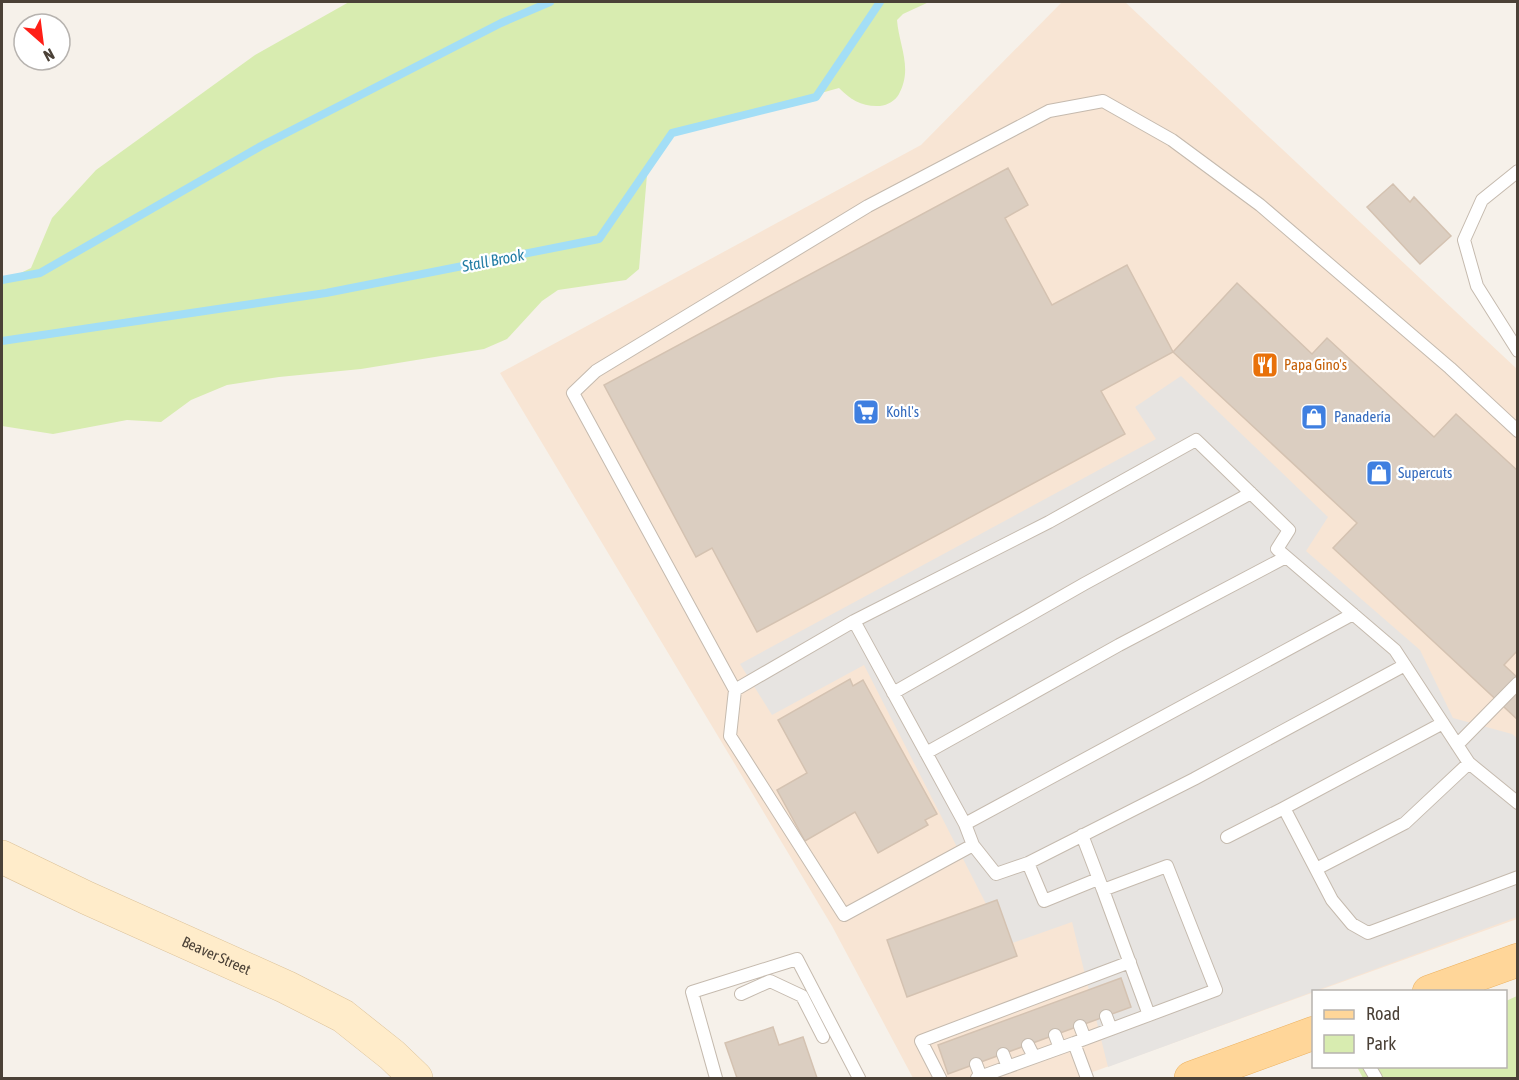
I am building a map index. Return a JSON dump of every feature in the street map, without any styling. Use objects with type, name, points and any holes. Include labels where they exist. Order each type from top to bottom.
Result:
[{"type":"main road","points":[[1435,990],[1518,960]]},
{"type":"main road","points":[[1191,1078],[1312,1035]]},
{"type":"street","name":"Beaver Street","points":[[2,857],[87,898],[286,987],[343,1016],[392,1055],[416,1078]]},
{"type":"lane","points":[[974,845],[844,915],[730,736],[735,690],[573,393],[596,372],[868,206],[1049,111],[1103,101],[1172,140],[1260,205],[1450,368],[1518,431]]},
{"type":"lane","points":[[1518,171],[1482,200],[1464,240],[1478,286],[1518,351]]},
{"type":"lane","points":[[735,690],[854,621],[1049,522],[1196,440],[1289,530],[1277,549],[1395,650],[1469,763],[1518,803]]},
{"type":"lane","points":[[894,693],[1084,584],[1251,493]]},
{"type":"lane","points":[[926,753],[1119,645],[1286,557]]},
{"type":"lane","points":[[965,824],[1353,614]]},
{"type":"lane","points":[[854,621],[965,824],[974,845],[996,874],[1028,863],[1194,779],[1405,666]]},
{"type":"lane","points":[[1457,745],[1518,683]]},
{"type":"lane","points":[[1227,837],[1443,723]]},
{"type":"lane","points":[[1316,869],[1405,823],[1469,763]]},
{"type":"lane","points":[[1284,808],[1332,900],[1352,924],[1368,933],[1518,877]]},
{"type":"lane","points":[[1082,835],[1149,1015]]},
{"type":"lane","points":[[976,1064],[979,1078],[1215,990],[1167,866],[1044,901],[1028,863]]},
{"type":"lane","points":[[716,1078],[692,992],[797,959],[859,1078]]},
{"type":"lane","points":[[940,1078],[921,1041],[962,1031],[1042,1002],[1093,982],[1131,962]]},
{"type":"lane","points":[[741,994],[770,981],[802,996],[823,1037]]},
{"type":"lane","points":[[1106,1016],[1111,1029]]},
{"type":"lane","points":[[1080,1026],[1080,1041],[1087,1078]]},
{"type":"lane","points":[[1054,1035],[1060,1048]]},
{"type":"lane","points":[[1028,1045],[1034,1057]]},
{"type":"lane","points":[[1003,1054],[1008,1067]]},
{"type":"shaded area","points":[[1062,2],[1125,2],[1517,369],[1517,919],[1320,990],[1312,990],[1312,993],[1076,1078],[913,1078],[832,926],[500,373],[921,145]]},
{"type":"shaded area","points":[[1181,376],[1328,517],[1306,551],[1420,650],[1453,718],[1512,734],[1517,738],[1517,917],[1318,990],[1312,990],[1312,992],[1108,1067],[1072,922],[1007,945],[864,665],[772,715],[740,664],[1156,439],[1135,407]]},
{"type":"green space","points":[[349,2],[929,2],[903,14],[897,20],[905,75],[899,94],[888,104],[874,106],[862,104],[839,88],[687,127],[660,146],[648,163],[639,269],[626,280],[558,290],[542,301],[507,339],[484,349],[361,369],[227,385],[191,400],[161,422],[127,420],[53,434],[2,426],[2,282],[31,268],[52,218],[96,170],[255,55]]},
{"type":"green space","points":[[1517,996],[1517,1078],[1363,1078],[1358,1068],[1507,1068],[1507,1001]]},
{"type":"building","name":"Kohl's","points":[[1008,168],[1028,205],[1005,218],[1052,305],[1127,265],[1173,352],[1101,391],[1125,434],[757,632],[712,548],[696,557],[604,385]]},
{"type":"building","points":[[1393,184],[1410,202],[1414,197],[1451,236],[1420,264],[1367,207]]},
{"type":"building","points":[[1237,283],[1312,354],[1327,338],[1434,437],[1456,414],[1518,471],[1518,650],[1504,665],[1518,678],[1518,720],[1333,548],[1357,523],[1173,352]]},
{"type":"building","points":[[850,679],[853,686],[863,680],[937,814],[925,820],[928,825],[878,853],[855,812],[805,841],[777,790],[807,773],[778,720]]},
{"type":"building","points":[[997,900],[1017,956],[907,997],[887,940]]},
{"type":"building","points":[[1121,978],[1131,1007],[948,1074],[938,1045]]},
{"type":"building","points":[[773,1027],[779,1045],[803,1037],[817,1078],[737,1078],[725,1043]]},
{"type":"waterway","name":"Stall Brook","points":[[2,280],[40,273],[261,146],[501,23],[550,2]]},
{"type":"waterway","name":"Stall Brook","points":[[2,341],[326,293],[599,239],[672,133],[816,97],[880,2]]},
{"type":"place","name":"Papa Gino's","points":[[1265,365]]},
{"type":"place","name":"Kohl's","points":[[866,412]]},
{"type":"place","name":"Panadería","points":[[1314,417]]},
{"type":"place","name":"Supercuts","points":[[1379,473]]}]
